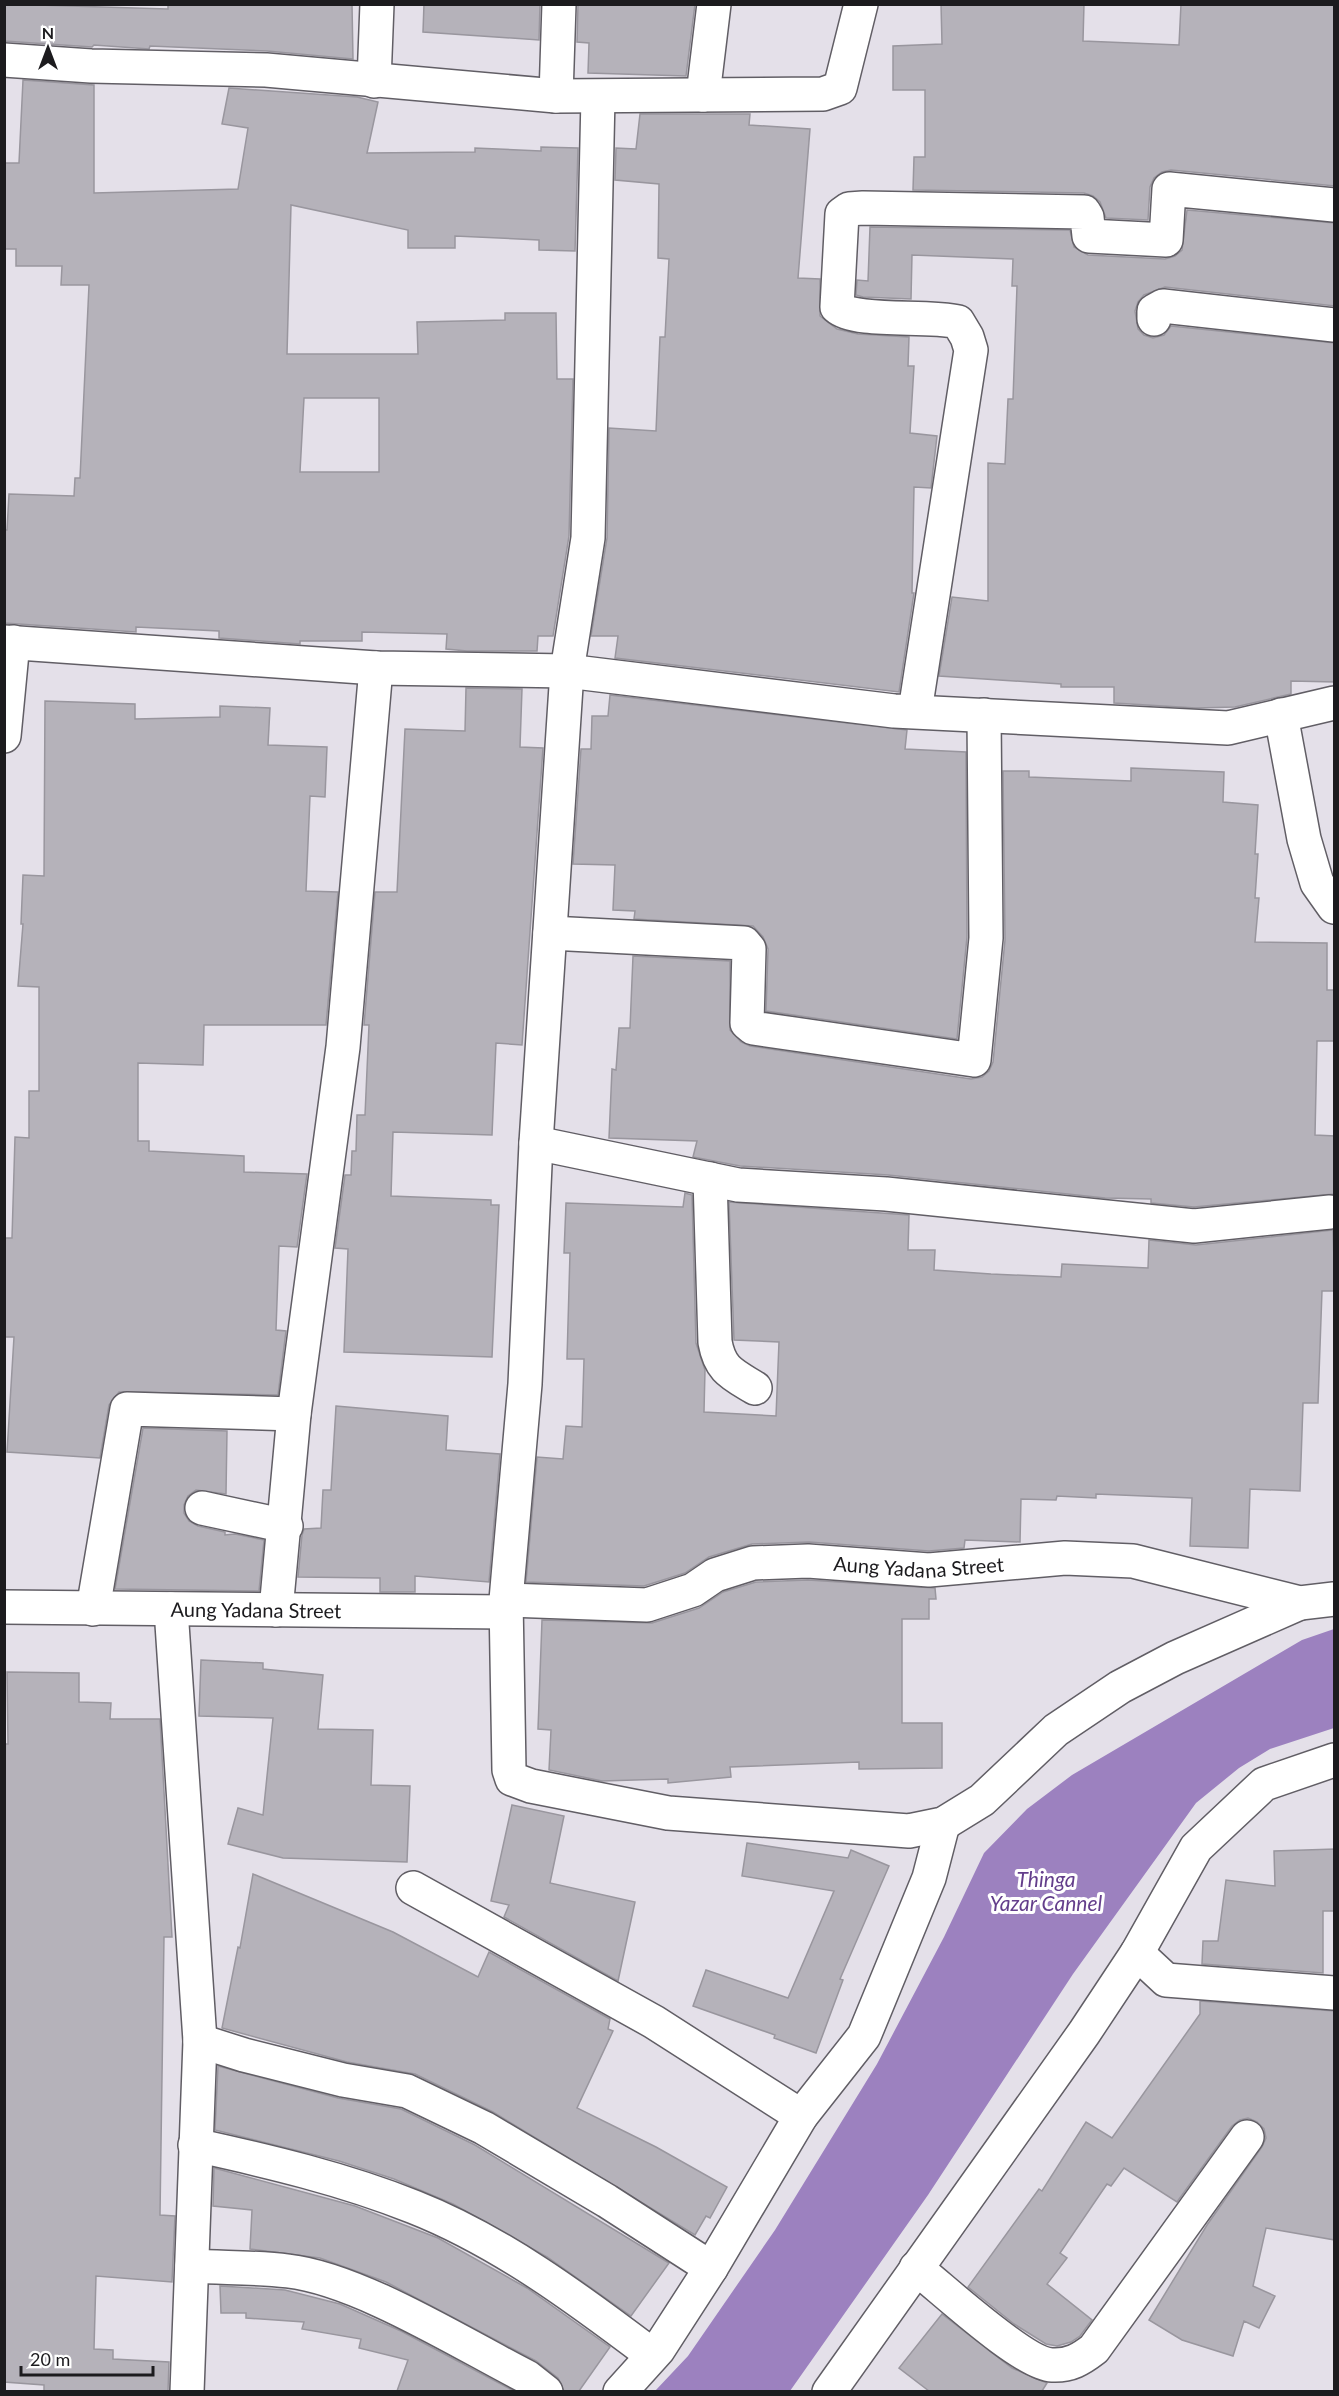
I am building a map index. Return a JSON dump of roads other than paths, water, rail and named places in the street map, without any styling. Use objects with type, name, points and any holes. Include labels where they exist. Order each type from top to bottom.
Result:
[{"type":"street","points":[[374,81],[377,4]]},
{"type":"street","points":[[556,96],[559,4]]},
{"type":"street","points":[[703,95],[714,4]]},
{"type":"street","points":[[4,60],[91,66],[266,70],[556,96],[834,92],[840,88],[844,78],[861,4]]},
{"type":"street","points":[[598,97],[588,538],[567,671],[536,1143],[525,1384],[506,1606],[509,1770],[512,1779],[518,1783],[668,1813],[909,1831],[943,1824],[982,1800],[1056,1730],[1120,1687],[1175,1658],[1300,1603]]},
{"type":"street","points":[[915,711],[971,350],[968,337],[958,322],[943,318],[859,315],[844,313],[837,307],[842,214],[849,209],[864,208],[1084,212],[1087,217],[1089,236],[1166,240],[1169,189],[1335,205]]},
{"type":"street","points":[[1154,319],[1154,311],[1163,306],[1335,325]]},
{"type":"street","points":[[4,736],[9,642],[376,668],[567,671],[915,711],[1228,728],[1335,703]]},
{"type":"street","points":[[276,1610],[286,1526],[294,1414],[343,1047],[376,668]]},
{"type":"street","points":[[550,933],[744,943],[749,949],[747,1023],[753,1028],[974,1060],[986,938],[984,715]]},
{"type":"street","points":[[1281,715],[1304,839],[1317,883],[1335,907]]},
{"type":"street","points":[[536,1143],[738,1185],[886,1194],[1194,1226],[1330,1212]]},
{"type":"street","points":[[710,1179],[715,1342],[718,1359],[724,1368],[755,1388]]},
{"type":"street","points":[[93,1609],[127,1409],[294,1414]]},
{"type":"street","points":[[202,1508],[286,1526]]},
{"type":"street","name":"Aung Yadana Street","points":[[4,1607],[276,1610],[647,1605],[693,1590],[715,1575],[753,1563],[808,1561],[929,1570],[1065,1558],[1132,1561],[1300,1603],[1335,1599]]},
{"type":"street","points":[[171,1609],[200,2041],[187,2391]]},
{"type":"street","points":[[829,2391],[1084,2033],[1137,1953],[1196,1848],[1264,1784],[1335,1760]]},
{"type":"street","points":[[620,2391],[652,2355],[711,2268],[801,2116],[864,2036],[929,1878],[943,1824]]},
{"type":"street","points":[[413,1888],[654,2022],[801,2116]]},
{"type":"street","points":[[1137,1953],[1166,1980],[1335,1993]]},
{"type":"street","points":[[200,2041],[244,2055],[343,2080],[407,2091],[484,2128],[607,2201],[711,2268]]},
{"type":"street","points":[[916,2268],[1025,2356],[1051,2366],[1076,2363],[1095,2349],[1247,2137]]},
{"type":"street","points":[[195,2145],[265,2160],[414,2207],[495,2248],[579,2301],[652,2355]]},
{"type":"street","points":[[192,2266],[289,2271],[333,2282],[402,2313],[527,2377],[546,2391]]},
{"type":"water","name":"Thinga Yazar Cannel","points":[[1334,1629],[1334,1728],[1270,1749],[1239,1768],[1196,1803],[1073,1974],[928,2195],[790,2391],[655,2391],[688,2356],[775,2230],[877,2064],[944,1937],[984,1853],[1027,1809],[1072,1775],[1302,1640]]}]
